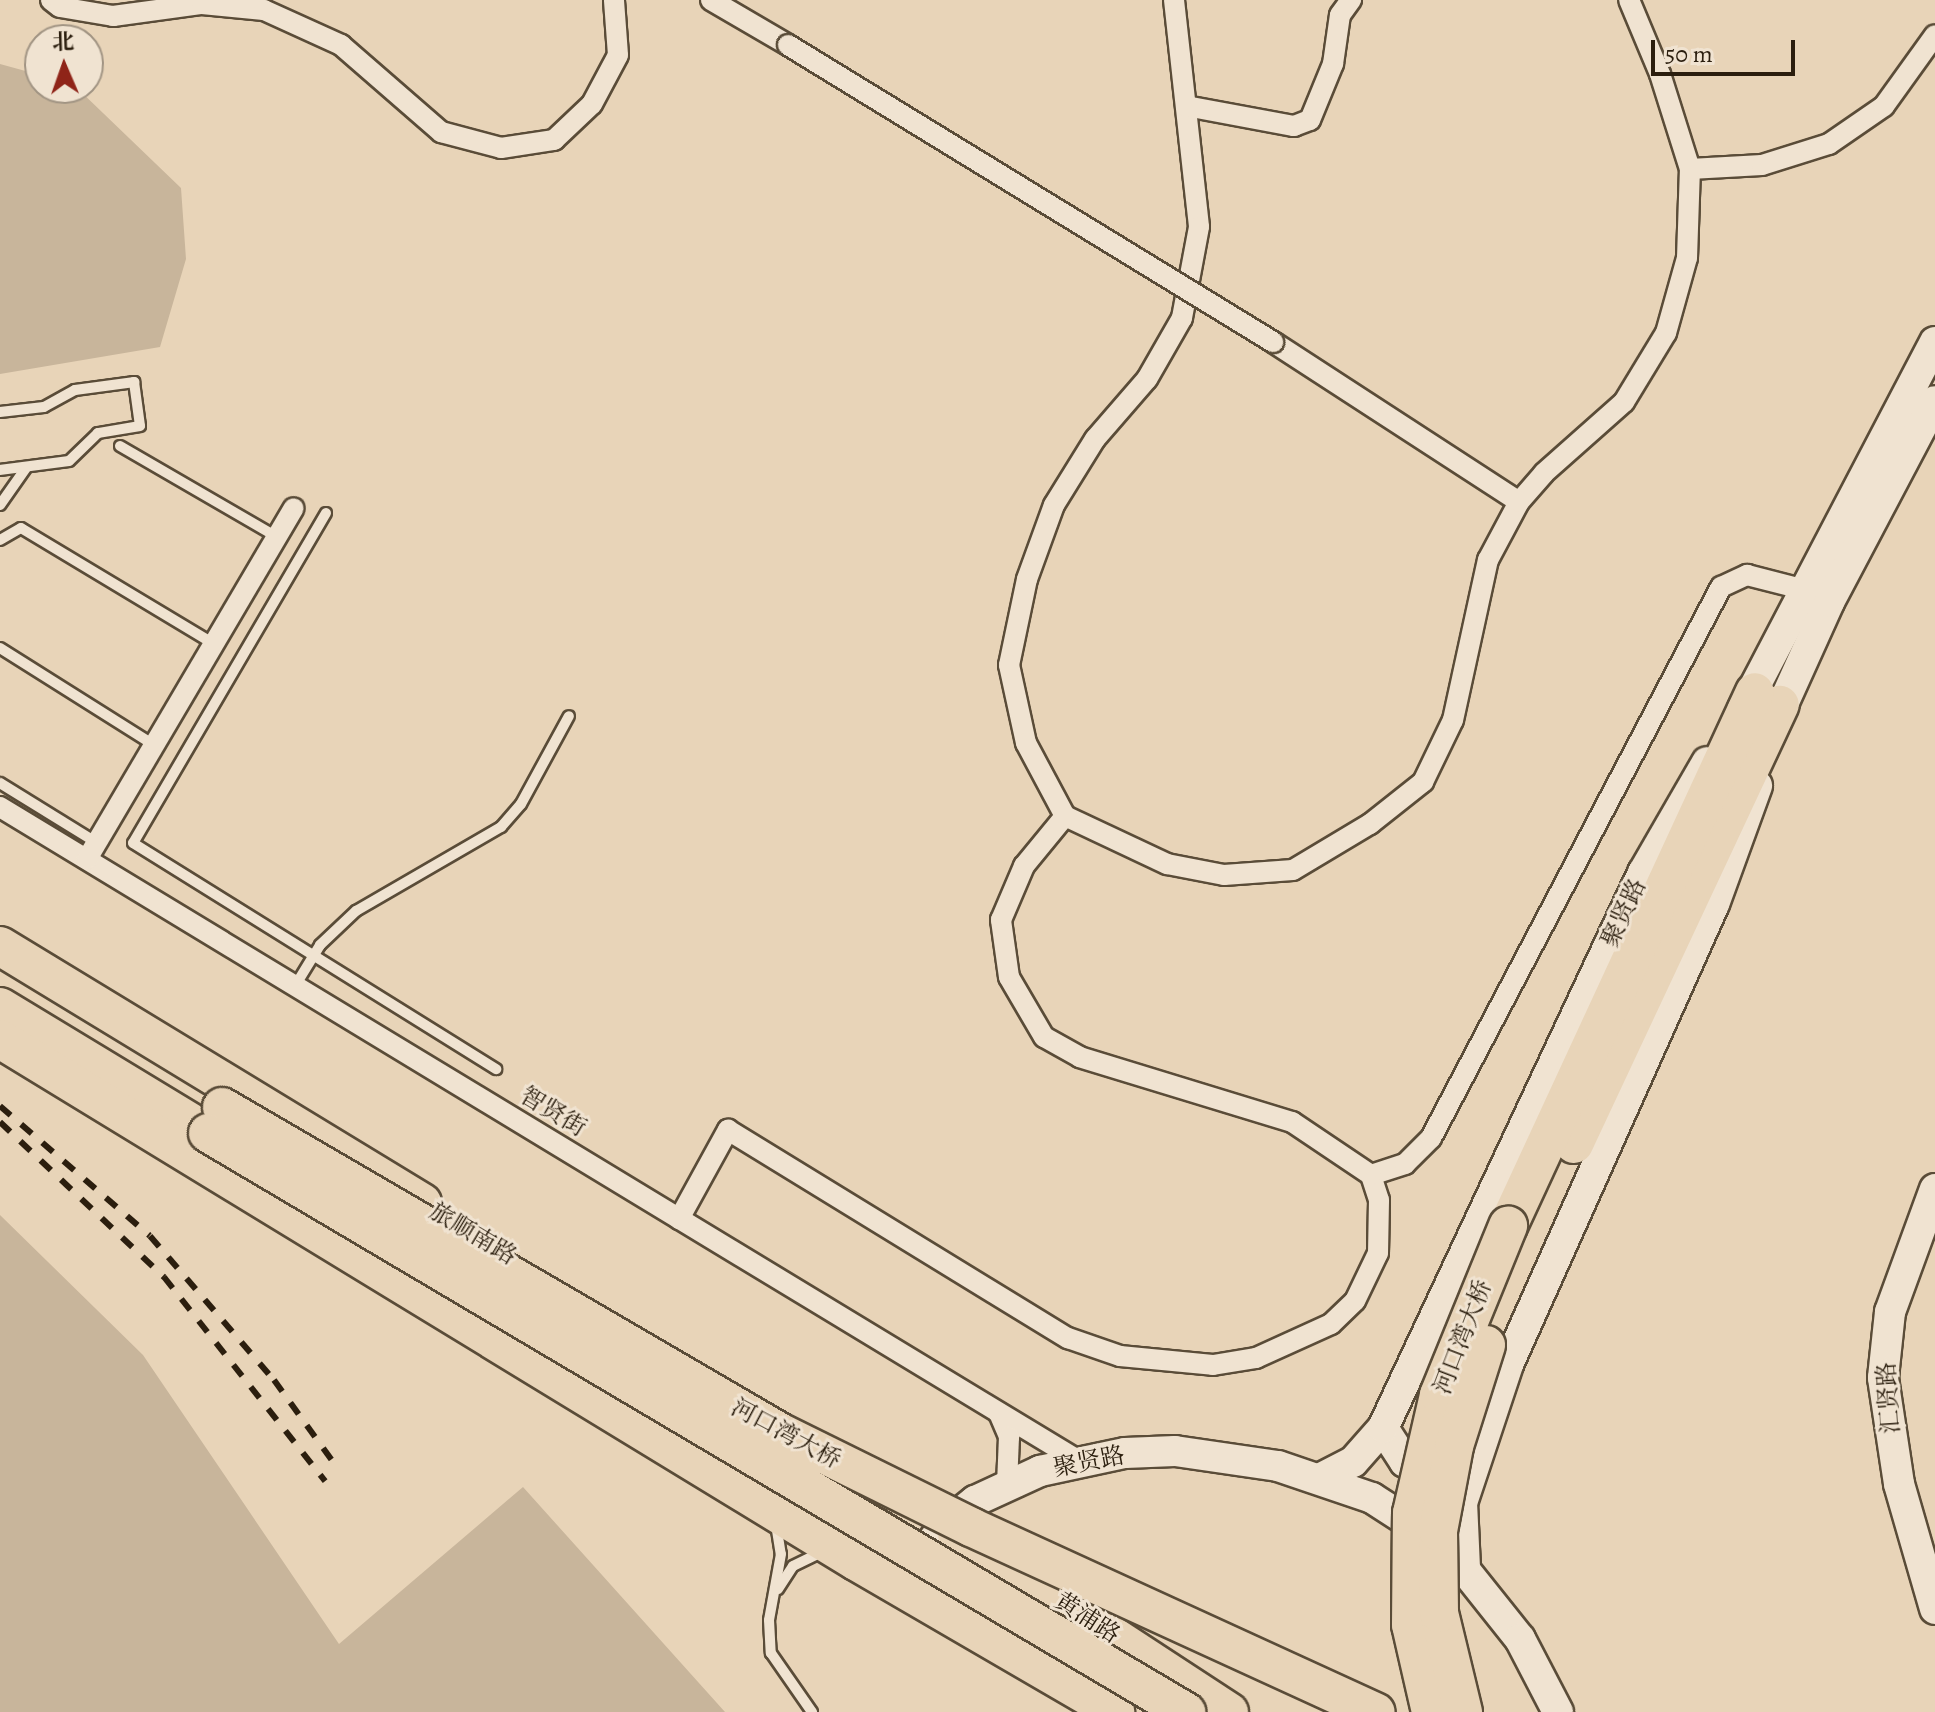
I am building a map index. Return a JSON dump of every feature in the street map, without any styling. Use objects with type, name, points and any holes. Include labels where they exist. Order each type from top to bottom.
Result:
[{"type":"highway","name":"河口湾大桥","points":[[1431,1712],[1410,1612],[1409,1550],[1416,1489],[1439,1395],[1520,1231],[1767,698]]},
{"type":"highway","name":"旅顺南路","points":[[0,946],[944,1526]]},
{"type":"highway","points":[[0,975],[215,1120]]},
{"type":"highway","points":[[0,1007],[215,1120]]},
{"type":"highway","points":[[0,1039],[764,1506],[1115,1712]]},
{"type":"highway","name":"河口湾大桥","points":[[215,1120],[1186,1712]]},
{"type":"highway","name":"河口湾大桥","points":[[215,1120],[781,1433],[971,1527],[1376,1712]]},
{"type":"highway","name":"河口湾大桥","points":[[1463,1712],[1439,1613],[1438,1531],[1465,1402],[1520,1231]]},
{"type":"highway","name":"黄浦路","points":[[944,1526],[1229,1712]]},
{"type":"main road","name":"聚贤路","points":[[1465,1568],[1460,1526],[1468,1478],[1556,1249],[1738,846],[1767,698],[1806,590],[1935,342]]},
{"type":"main road","name":"聚贤路","points":[[1321,1478],[1353,1462],[1383,1428],[1643,873],[1684,799],[1767,698],[1935,401]]},
{"type":"main road","name":"汇贤路","points":[[1935,1189],[1890,1312],[1883,1378],[1899,1484],[1935,1609]]},
{"type":"main road","points":[[1383,1428],[1405,1462],[1443,1478],[1468,1478]]},
{"type":"main road","name":"聚贤路","points":[[900,1586],[944,1526],[1007,1484],[1079,1461],[1187,1452],[1225,1455],[1321,1478],[1419,1523],[1465,1568],[1520,1639],[1558,1712]]},
{"type":"street","points":[[51,0],[60,7],[113,16],[202,4],[264,10],[341,45],[441,132],[501,148],[554,140],[592,104],[618,55],[614,0]]},
{"type":"street","points":[[711,0],[1273,342],[1519,502]]},
{"type":"street","points":[[1174,0],[1199,227],[1182,318],[1147,379],[1095,439],[1054,505],[1027,579],[1009,665],[1026,743],[1065,816],[1167,864],[1224,875],[1293,870],[1370,824],[1423,782],[1453,720],[1488,560],[1519,502],[1544,473],[1624,402],[1666,333],[1687,258],[1690,169],[1660,74],[1629,0]]},
{"type":"street","points":[[1186,106],[1294,126],[1310,120],[1333,64],[1340,15],[1351,0]]},
{"type":"street","points":[[1690,169],[1762,165],[1829,144],[1884,106],[1935,35]]},
{"type":"street","points":[[92,851],[294,508]]},
{"type":"street","points":[[1371,1175],[1405,1164],[1431,1138],[1721,587],[1747,575],[1806,590]]},
{"type":"street","name":"智贤街","points":[[0,807],[92,851],[295,986],[1079,1461]]},
{"type":"street","points":[[679,1219],[728,1130],[1068,1338],[1120,1356],[1213,1365],[1294,1345],[1331,1324],[1355,1301],[1378,1253],[1379,1200],[1371,1175],[1292,1122],[1080,1057],[1044,1037],[1009,977],[1001,920],[1024,866],[1065,816]]},
{"type":"street","points":[[999,1413],[1009,1437],[1007,1484]]},
{"type":"lane","points":[[0,412],[44,407],[75,390],[134,382],[140,426],[98,433],[69,461],[0,470]]},
{"type":"lane","points":[[120,446],[277,537]]},
{"type":"lane","points":[[0,505],[26,468]]},
{"type":"lane","points":[[326,513],[133,843],[496,1069]]},
{"type":"lane","points":[[0,540],[21,528],[214,644]]},
{"type":"lane","points":[[0,648],[154,745]]},
{"type":"lane","points":[[295,986],[315,956],[356,911],[501,827],[521,804],[569,716]]},
{"type":"lane","points":[[0,783],[92,851]]},
{"type":"lane","points":[[764,1506],[780,1539],[771,1653],[812,1712]]},
{"type":"lane","points":[[773,1598],[793,1566],[821,1552],[842,1553]]},
{"type":"shaded area","points":[[0,64],[24,71],[24,104],[94,104],[181,188],[186,259],[160,347],[0,374]]},
{"type":"shaded area","points":[[0,1215],[143,1355],[339,1644],[523,1487],[725,1712],[0,1712]]},
{"type":"railway","points":[[0,1106],[150,1236],[274,1380],[339,1470]]},
{"type":"railway","points":[[0,1122],[164,1277],[325,1481]]}]
